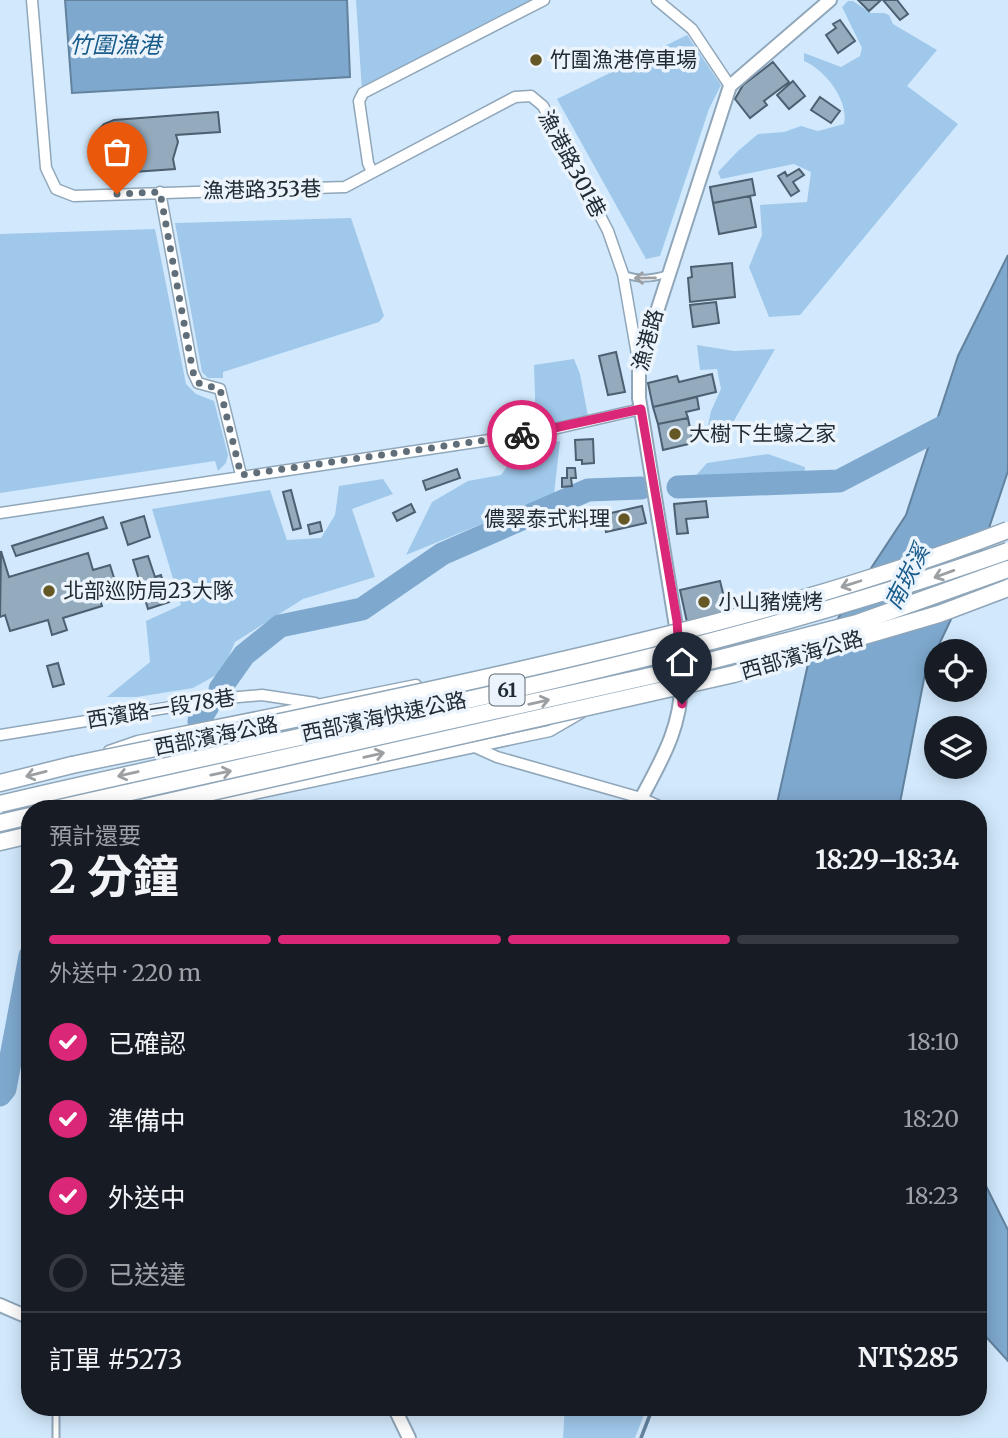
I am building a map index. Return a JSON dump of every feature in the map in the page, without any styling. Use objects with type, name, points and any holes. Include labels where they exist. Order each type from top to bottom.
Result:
[{"type":"main road","name":"西部濱海公路","points":[[72,765],[314,716],[722,622],[841,588],[1008,530]]},
{"type":"main road","name":"西部濱海快速公路","points":[[0,804],[519,688],[790,622],[912,585],[1008,551]]},
{"type":"main road","name":"西部濱海快速公路","points":[[95,800],[660,674],[857,623],[1008,569]]},
{"type":"main road","name":"西部濱海公路","points":[[176,800],[734,674],[939,614],[1008,588]]},
{"type":"main road","name":"61","points":[[0,783],[72,765]]},
{"type":"main road","points":[[0,823],[21,818]]},
{"type":"main road","points":[[0,844],[21,838]]},
{"type":"street","name":"漁港路353巷","points":[[32,0],[46,168],[56,189],[74,196],[331,189],[345,187],[372,172]]},
{"type":"street","points":[[372,172],[368,163],[359,101],[363,93],[544,0]]},
{"type":"street","points":[[657,0],[692,29],[730,86],[830,0]]},
{"type":"street","name":"漁港路","points":[[640,800],[672,738],[682,704],[673,594],[641,409],[639,367],[730,86]]},
{"type":"street","name":"漁港路301巷","points":[[372,172],[515,97],[531,96],[543,106],[603,221],[623,274],[639,367]]},
{"type":"street","points":[[160,192],[193,372],[198,383],[220,389],[241,475]]},
{"type":"street","points":[[0,513],[536,433],[641,409]]},
{"type":"street","points":[[72,765],[138,741],[323,704],[510,667],[599,664],[678,645]]},
{"type":"street","points":[[227,800],[550,731],[609,696],[681,678]]},
{"type":"street","name":"西濱路一段78巷","points":[[0,735],[227,698],[262,695],[323,704]]},
{"type":"street","points":[[477,748],[629,800]]},
{"type":"street","points":[[0,844],[21,841]]},
{"type":"street","points":[[0,1305],[21,1314]]},
{"type":"street","points":[[398,1416],[409,1438]]},
{"type":"lane","points":[[623,274],[644,279],[667,274]]},
{"type":"lane","points":[[55,1416],[56,1438]]},
{"type":"shaded area","points":[[356,0],[536,0],[362,91]]},
{"type":"shaded area","points":[[848,1],[853,1],[871,13],[889,15],[893,24],[937,50],[907,86],[958,124],[800,315],[769,317],[749,267],[762,235],[760,205],[807,202],[811,172],[794,164],[721,179],[718,172],[758,134],[784,132],[801,126],[818,131],[844,124],[843,105],[834,87],[820,71],[804,61],[804,53],[841,67],[860,56],[862,48],[842,7]]},
{"type":"shaded area","points":[[687,35],[721,85],[709,109],[660,256],[646,259],[557,99]]},
{"type":"shaded area","points":[[351,218],[384,316],[379,322],[223,372],[223,378],[208,378],[202,372],[175,223]]},
{"type":"shaded area","points":[[155,229],[186,384],[196,394],[214,401],[228,455],[226,463],[218,471],[215,461],[0,493],[0,234]]},
{"type":"shaded area","points":[[697,345],[734,351],[775,349],[728,431],[704,445],[711,411],[721,389],[717,369],[700,370]]},
{"type":"shaded area","points":[[574,359],[580,374],[588,416],[536,427],[534,365]]},
{"type":"shaded area","points":[[560,441],[554,494],[406,555],[432,502],[468,481],[501,475],[520,449]]},
{"type":"shaded area","points":[[768,454],[805,467],[804,477],[692,480],[707,463]]},
{"type":"shaded area","points":[[383,479],[393,494],[352,509],[375,577],[303,599],[235,642],[222,672],[193,688],[137,697],[107,697],[150,662],[146,621],[181,605],[152,509],[270,490],[287,540],[321,538],[335,515],[339,486]]},
{"type":"shaded area","points":[[564,1416],[644,1416],[635,1438],[563,1438]]},
{"type":"water","name":"竹圍漁港","points":[[65,0],[347,0],[350,77],[72,93]]},
{"type":"water","name":"南崁溪","points":[[1008,255],[1008,471],[976,567],[942,639],[924,639],[924,679],[901,800],[778,800],[808,664],[906,515],[958,356]]},
{"type":"water","points":[[987,1188],[1008,1230],[1008,1361],[987,1338]]},
{"type":"building","points":[[858,0],[881,0],[869,11]]},
{"type":"building","points":[[883,0],[897,0],[908,14],[900,20]]},
{"type":"building","points":[[840,20],[855,41],[838,53],[826,35],[836,28],[833,24]]},
{"type":"building","points":[[773,62],[789,82],[764,101],[767,105],[750,118],[735,99],[743,85]]},
{"type":"building","points":[[793,81],[805,96],[789,109],[777,95]]},
{"type":"building","points":[[820,97],[840,111],[831,123],[811,110]]},
{"type":"building","points":[[218,112],[220,132],[176,135],[178,142],[173,159],[175,169],[105,174],[104,168],[93,154],[96,132],[104,124],[114,120]]},
{"type":"building","points":[[799,169],[804,175],[793,182],[799,191],[791,196],[778,176],[785,172],[787,176]]},
{"type":"building","points":[[752,179],[755,195],[713,203],[710,187]]},
{"type":"building","points":[[750,196],[756,227],[719,234],[713,203]]},
{"type":"building","points":[[732,263],[735,297],[690,302],[688,278],[692,277],[691,267]]},
{"type":"building","points":[[716,302],[719,323],[693,327],[690,305]]},
{"type":"building","points":[[616,352],[625,392],[608,395],[599,356]]},
{"type":"building","points":[[712,374],[716,392],[653,407],[648,383],[677,376],[679,382]]},
{"type":"building","points":[[697,397],[699,409],[686,412],[688,418],[658,424],[653,407]]},
{"type":"building","name":"大樹下生蠔之家","points":[[688,418],[693,443],[663,450],[658,424]]},
{"type":"building","points":[[593,439],[594,463],[582,464],[582,460],[576,460],[575,440]]},
{"type":"building","points":[[567,468],[575,468],[576,478],[571,478],[572,486],[562,487],[562,478],[567,478]]},
{"type":"building","points":[[457,469],[460,478],[426,490],[423,481]]},
{"type":"building","points":[[291,490],[301,528],[293,530],[283,492]]},
{"type":"building","points":[[706,501],[708,517],[686,519],[688,533],[677,534],[674,504]]},
{"type":"building","points":[[411,504],[415,512],[397,521],[393,513]]},
{"type":"building","name":"儂翠泰式料理","points":[[642,506],[646,523],[606,532],[602,515]]},
{"type":"building","points":[[144,516],[150,537],[128,545],[121,523]]},
{"type":"building","points":[[103,517],[107,528],[16,556],[12,546]]},
{"type":"building","points":[[320,522],[322,531],[310,534],[308,525]]},
{"type":"building","name":"北部巡防局23大隊","points":[[1,551],[9,577],[88,553],[93,570],[110,565],[115,581],[96,587],[102,606],[63,618],[67,630],[52,635],[48,620],[10,631],[5,615],[0,617]]},
{"type":"building","points":[[148,556],[155,577],[161,575],[169,602],[148,609],[133,560]]},
{"type":"building","name":"小山豬燒烤","points":[[720,581],[728,613],[687,622],[680,590]]},
{"type":"building","points":[[58,663],[64,684],[53,687],[47,666]]},
{"type":"waterway","points":[[678,487],[839,481],[960,418]]},
{"type":"waterway","points":[[220,689],[244,655],[280,626],[362,609],[442,554],[588,490],[641,488]]},
{"type":"waterway","points":[[199,721],[208,706]]},
{"type":"waterway","points":[[0,1095],[5,1089],[21,1004]]},
{"type":"waterway","points":[[641,1438],[650,1416]]},
{"type":"way so far","points":[[117,194],[160,192],[193,372],[198,383],[207,388],[220,389],[241,475],[522,435]]},
{"type":"place","name":"竹圍漁港停車場","points":[[536,60]]},
{"type":"place","name":"大樹下生蠔之家","points":[[675,434]]},
{"type":"place","name":"儂翠泰式料理","points":[[624,519]]},
{"type":"place","name":"北部巡防局23大隊","points":[[49,591]]},
{"type":"place","name":"小山豬燒烤","points":[[704,602]]},
{"type":"route","points":[[522,435],[641,409],[677,621],[682,704]]}]
